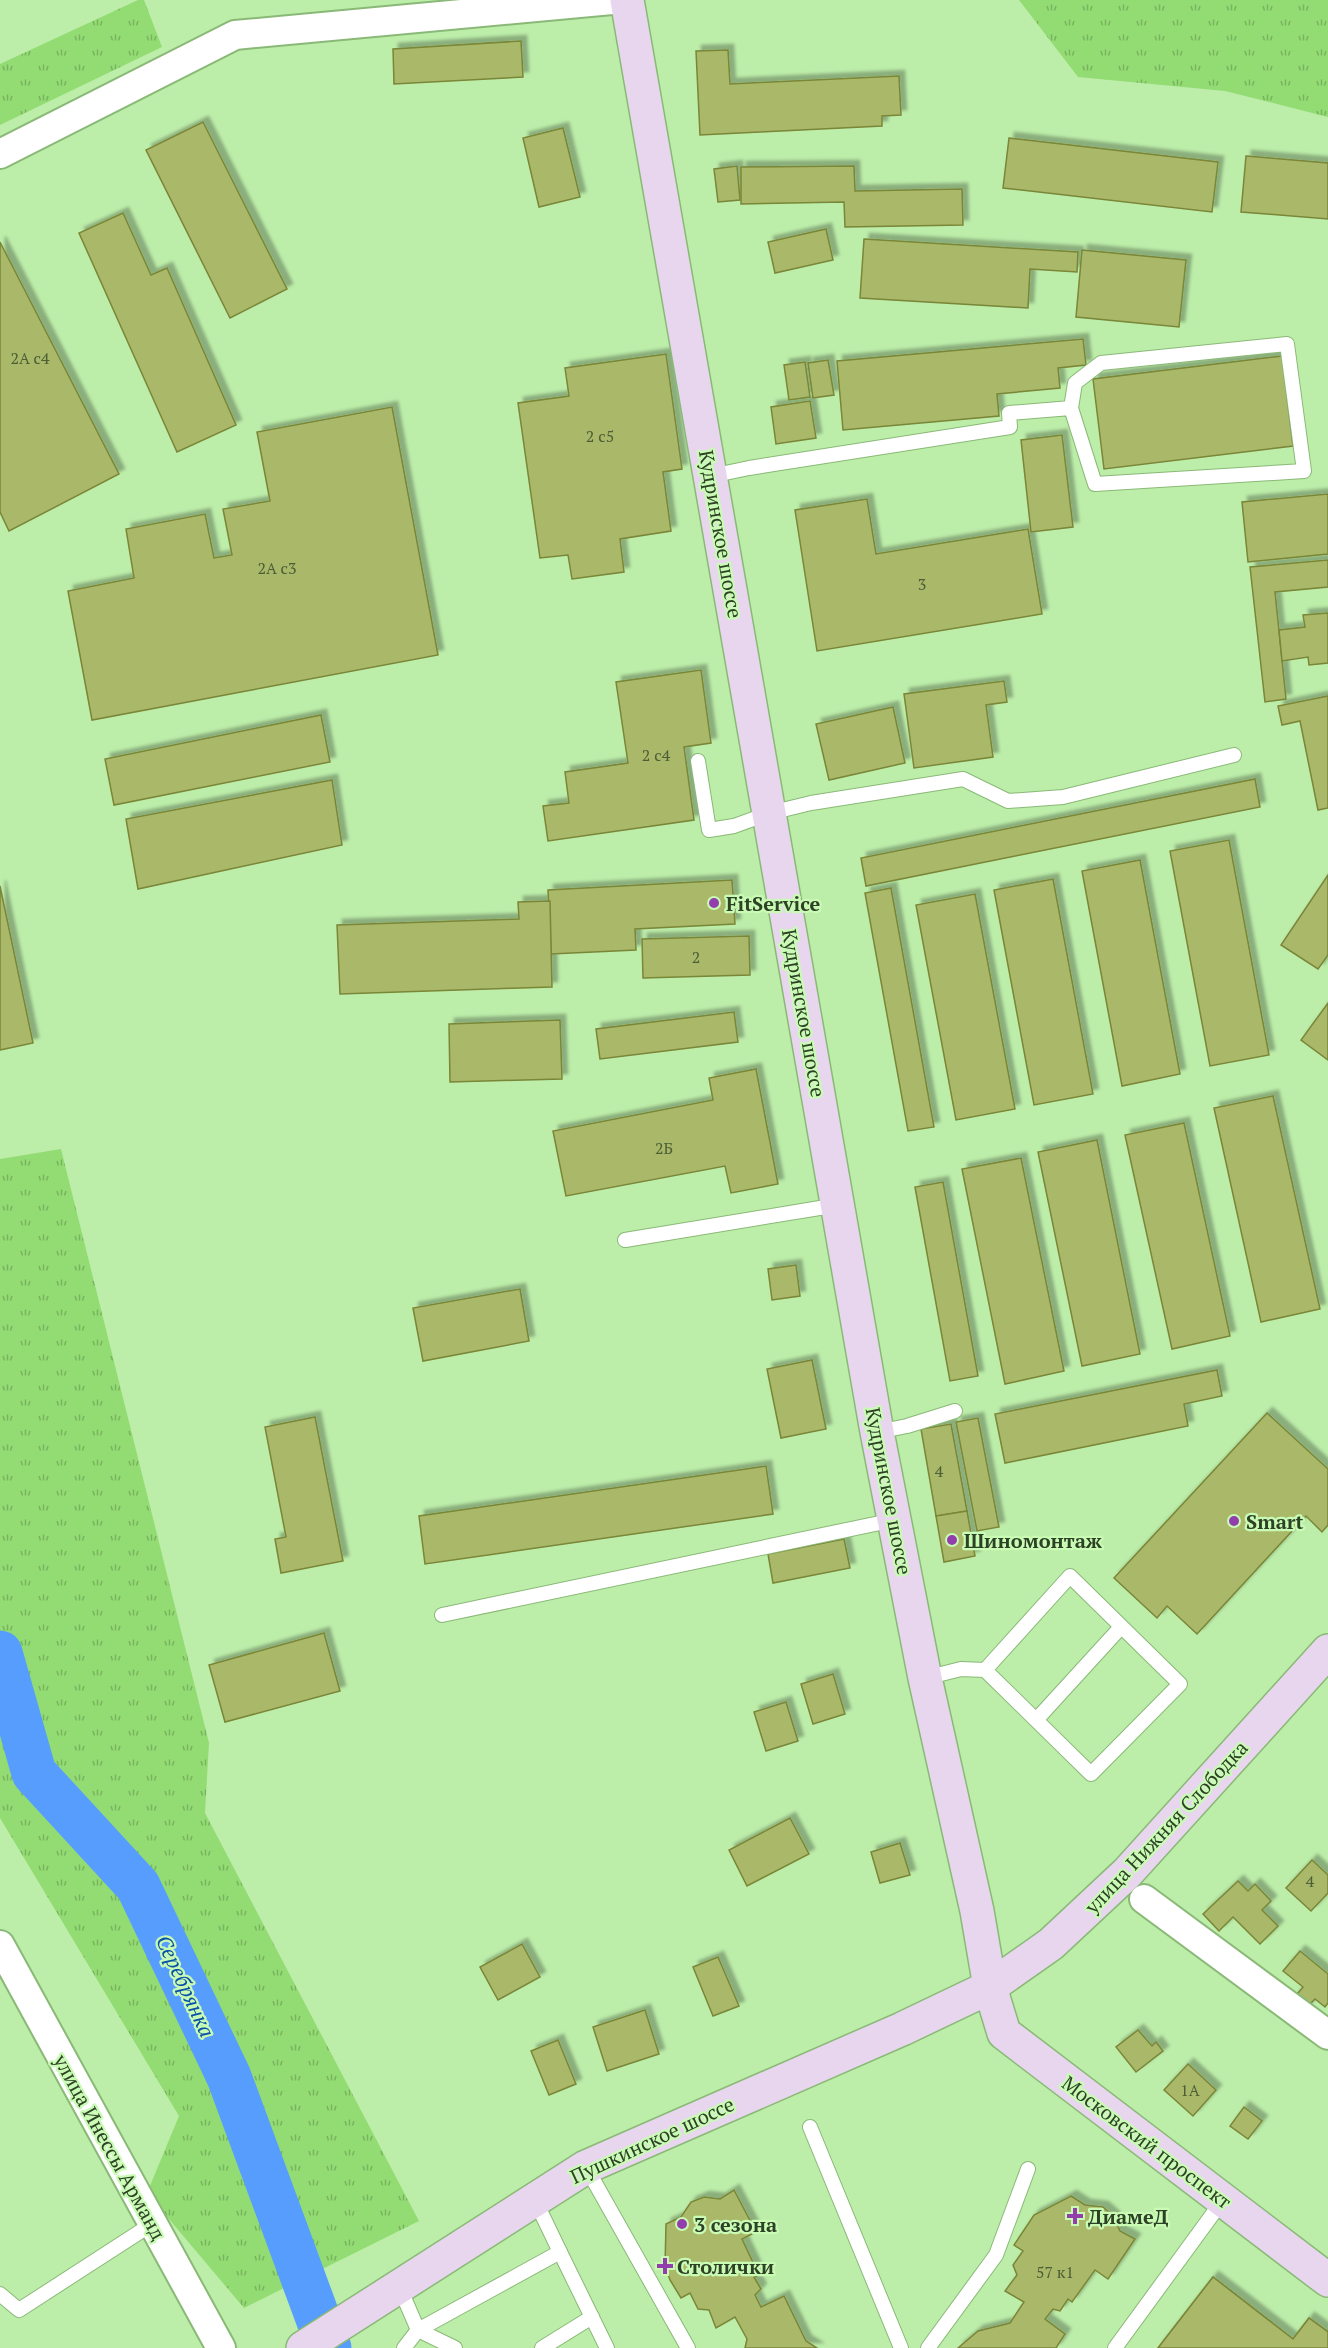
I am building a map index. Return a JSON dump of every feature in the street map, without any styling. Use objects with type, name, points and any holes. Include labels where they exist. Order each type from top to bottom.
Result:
[{"type":"street","points":[[0,154],[235,35],[612,0]]},
{"type":"street","name":"Кудринское шоссе","points":[[627,0],[877,1432],[925,1678],[977,1911],[990,1987]]},
{"type":"street","name":"улица Нижняя Слободка","points":[[990,1987],[1057,1940],[1127,1873],[1328,1651]]},
{"type":"street","points":[[1144,1899],[1328,2035]]},
{"type":"street","name":"улица Инессы Арманд","points":[[0,1945],[221,2348]]},
{"type":"street","name":"Пушкинское шоссе","points":[[303,2348],[586,2167],[902,2029],[990,1987]]},
{"type":"street","name":"Московский проспект","points":[[990,1987],[1004,2033],[1328,2280]]},
{"type":"lane","points":[[1287,344],[1304,471],[1095,484],[1071,408],[1075,383],[1101,363],[1287,344]]},
{"type":"lane","points":[[711,476],[1010,427],[1009,413],[1071,408]]},
{"type":"lane","points":[[698,761],[709,830],[734,826],[770,813],[845,796],[963,779],[1008,801],[1063,797],[1234,755]]},
{"type":"lane","points":[[626,1240],[838,1205]]},
{"type":"lane","points":[[877,1432],[907,1426],[955,1411]]},
{"type":"lane","points":[[442,1615],[894,1520]]},
{"type":"lane","points":[[925,1678],[961,1669],[985,1670],[1091,1774],[1180,1684],[1070,1576],[985,1670]]},
{"type":"lane","points":[[1037,1719],[1121,1627]]},
{"type":"lane","points":[[810,2127],[901,2348]]},
{"type":"lane","points":[[586,2167],[688,2348]]},
{"type":"lane","points":[[928,2348],[996,2255],[1028,2169]]},
{"type":"lane","points":[[535,2199],[608,2348]]},
{"type":"lane","points":[[1115,2348],[1223,2200]]},
{"type":"lane","points":[[0,2294],[19,2310],[152,2224]]},
{"type":"lane","points":[[404,2348],[418,2330],[560,2252]]},
{"type":"lane","points":[[399,2286],[418,2330],[455,2348]]},
{"type":"lane","points":[[542,2348],[592,2317]]},
{"type":"green space","points":[[138,0],[144,0],[162,47],[0,125],[0,64]]},
{"type":"green space","points":[[1019,0],[1328,0],[1328,117],[1225,91],[1078,77]]},
{"type":"green space","points":[[61,1149],[209,1743],[205,1813],[419,2221],[244,2308],[147,2193],[179,2116],[0,1818],[0,1159]]},
{"type":"building","points":[[521,41],[523,77],[394,84],[393,49]]},
{"type":"building","points":[[728,50],[730,84],[899,76],[901,115],[882,116],[882,126],[700,135],[696,51]]},
{"type":"building","points":[[203,122],[287,289],[230,318],[146,150]]},
{"type":"building","points":[[563,128],[580,197],[539,207],[523,138]]},
{"type":"building","points":[[1009,138],[1218,162],[1212,212],[1003,188]]},
{"type":"building","points":[[1246,156],[1328,163],[1328,219],[1241,212]]},
{"type":"building","points":[[737,166],[740,200],[718,202],[714,169]]},
{"type":"building","points":[[854,166],[855,191],[962,189],[963,225],[845,227],[844,202],[741,204],[741,167]]},
{"type":"building","points":[[123,213],[151,275],[167,268],[236,425],[177,452],[79,233]]},
{"type":"building","points":[[826,229],[833,260],[775,273],[768,242]]},
{"type":"building","points":[[864,239],[1078,252],[1077,272],[1030,269],[1028,308],[860,298]]},
{"type":"building","points":[[0,242],[119,474],[9,531],[0,512]]},
{"type":"building","points":[[1082,250],[1186,260],[1179,327],[1076,317]]},
{"type":"building","points":[[1083,339],[1086,365],[1058,368],[1060,388],[997,394],[999,416],[843,430],[837,361]]},
{"type":"building","points":[[666,354],[682,469],[663,472],[671,531],[620,539],[624,572],[572,579],[568,555],[540,558],[518,403],[569,396],[565,368]]},
{"type":"building","points":[[1282,356],[1293,446],[1104,469],[1093,379]]},
{"type":"building","points":[[828,360],[834,395],[813,398],[808,363]]},
{"type":"building","points":[[805,362],[810,397],[789,400],[784,365]]},
{"type":"building","points":[[810,401],[816,438],[776,444],[771,407]]},
{"type":"building","points":[[392,407],[438,655],[92,720],[68,591],[134,578],[126,529],[205,514],[214,558],[232,555],[223,509],[270,501],[257,432]]},
{"type":"building","points":[[1062,435],[1073,527],[1031,532],[1021,440]]},
{"type":"building","points":[[1328,494],[1328,554],[1248,562],[1242,502]]},
{"type":"building","points":[[867,499],[876,554],[1028,529],[1042,614],[817,651],[795,510]]},
{"type":"building","points":[[1328,560],[1328,587],[1275,592],[1286,699],[1265,702],[1250,567]]},
{"type":"building","points":[[1328,613],[1328,663],[1309,665],[1308,657],[1282,661],[1279,630],[1305,627],[1303,615]]},
{"type":"building","points":[[701,670],[711,743],[684,747],[694,820],[548,841],[543,806],[569,803],[565,772],[628,763],[616,682]]},
{"type":"building","points":[[1004,681],[1007,702],[986,705],[993,757],[914,768],[904,694]]},
{"type":"building","points":[[1328,696],[1328,808],[1318,810],[1300,721],[1282,725],[1278,706]]},
{"type":"building","points":[[893,707],[905,763],[829,780],[816,724]]},
{"type":"building","points":[[321,715],[330,762],[114,805],[105,759]]},
{"type":"building","points":[[1255,779],[1260,807],[866,886],[861,858]]},
{"type":"building","points":[[332,780],[342,845],[138,889],[126,819]]},
{"type":"building","points":[[1229,840],[1269,1055],[1210,1066],[1170,851]]},
{"type":"building","points":[[1140,860],[1180,1074],[1122,1086],[1082,871]]},
{"type":"building","points":[[1328,875],[1328,955],[1318,969],[1281,945]]},
{"type":"building","points":[[1053,879],[1093,1094],[1034,1105],[994,890]]},
{"type":"building","points":[[732,880],[735,924],[635,929],[636,950],[551,954],[548,890]]},
{"type":"building","points":[[0,886],[33,1043],[0,1050]]},
{"type":"building","points":[[891,888],[934,1127],[908,1131],[865,893]]},
{"type":"building","points":[[975,894],[1015,1109],[956,1120],[916,905]]},
{"type":"building","points":[[550,901],[552,987],[340,994],[337,925],[519,919],[518,902]]},
{"type":"building","points":[[749,936],[750,975],[643,978],[642,939]]},
{"type":"building","points":[[1328,1003],[1328,1060],[1301,1040]]},
{"type":"building","points":[[734,1012],[738,1042],[600,1059],[596,1029]]},
{"type":"building","points":[[560,1020],[562,1079],[450,1082],[449,1024]]},
{"type":"building","points":[[756,1069],[778,1184],[731,1193],[725,1166],[566,1196],[553,1131],[713,1100],[709,1078]]},
{"type":"building","points":[[1273,1096],[1320,1309],[1261,1322],[1214,1108]]},
{"type":"building","points":[[1184,1123],[1230,1336],[1172,1349],[1125,1135]]},
{"type":"building","points":[[1097,1140],[1140,1354],[1082,1366],[1038,1152]]},
{"type":"building","points":[[1021,1158],[1064,1371],[1005,1384],[962,1169]]},
{"type":"building","points":[[943,1182],[978,1376],[950,1381],[915,1187]]},
{"type":"building","points":[[796,1265],[800,1296],[772,1300],[768,1269]]},
{"type":"building","points":[[520,1289],[529,1341],[423,1361],[413,1308]]},
{"type":"building","points":[[812,1360],[826,1429],[781,1438],[767,1369]]},
{"type":"building","points":[[1217,1370],[1222,1396],[1184,1404],[1188,1426],[1005,1463],[995,1414]]},
{"type":"building","name":"Smart","points":[[1267,1413],[1328,1469],[1328,1525],[1322,1532],[1306,1516],[1197,1634],[1167,1606],[1157,1618],[1114,1578]]},
{"type":"building","points":[[315,1417],[343,1561],[281,1573],[275,1539],[286,1537],[265,1427]]},
{"type":"building","points":[[978,1418],[999,1527],[977,1531],[956,1422]]},
{"type":"building","points":[[951,1424],[967,1511],[936,1516],[921,1429]]},
{"type":"building","points":[[766,1466],[773,1514],[425,1564],[419,1516]]},
{"type":"building","points":[[967,1511],[975,1556],[944,1562],[936,1516]]},
{"type":"building","points":[[844,1539],[850,1568],[773,1583],[768,1554]]},
{"type":"building","points":[[324,1633],[340,1691],[225,1722],[209,1665]]},
{"type":"building","points":[[833,1674],[845,1714],[813,1724],[801,1684]]},
{"type":"building","points":[[786,1702],[798,1741],[766,1751],[754,1712]]},
{"type":"building","points":[[790,1818],[809,1854],[747,1886],[729,1850]]},
{"type":"building","points":[[900,1843],[910,1875],[880,1883],[871,1852]]},
{"type":"building","points":[[1312,1860],[1328,1875],[1328,1893],[1311,1911],[1286,1888]]},
{"type":"building","points":[[1238,1881],[1248,1891],[1255,1884],[1271,1901],[1262,1910],[1278,1926],[1260,1944],[1233,1917],[1219,1931],[1203,1914]]},
{"type":"building","points":[[522,1944],[540,1977],[498,2000],[480,1967]]},
{"type":"building","points":[[1300,1951],[1328,1974],[1328,2003],[1325,2007],[1315,1999],[1305,2009],[1293,1999],[1303,1987],[1283,1971]]},
{"type":"building","points":[[718,1957],[739,2006],[713,2016],[693,1967]]},
{"type":"building","points":[[645,2010],[659,2054],[607,2071],[593,2027]]},
{"type":"building","points":[[1138,2030],[1152,2046],[1156,2042],[1163,2051],[1136,2072],[1116,2047]]},
{"type":"building","points":[[558,2040],[576,2084],[549,2095],[531,2051]]},
{"type":"building","points":[[1188,2064],[1216,2090],[1193,2116],[1164,2090]]},
{"type":"building","points":[[1244,2107],[1262,2121],[1248,2139],[1230,2126]]},
{"type":"building","points":[[734,2190],[756,2232],[742,2239],[759,2275],[754,2277],[761,2289],[755,2295],[761,2307],[784,2296],[806,2341],[817,2348],[745,2348],[747,2339],[735,2317],[716,2328],[709,2310],[698,2309],[690,2293],[681,2298],[670,2280],[665,2266],[666,2224],[681,2217],[691,2202],[704,2197],[720,2199]]},
{"type":"building","points":[[1071,2196],[1085,2205],[1103,2207],[1114,2217],[1120,2231],[1135,2239],[1108,2279],[1095,2270],[1072,2302],[1068,2299],[1060,2311],[1053,2309],[1045,2319],[1065,2334],[1056,2348],[958,2348],[978,2331],[1010,2323],[1024,2302],[1005,2291],[1017,2275],[1013,2265],[1023,2251],[1014,2245],[1034,2215]]},
{"type":"building","points":[[1213,2277],[1293,2339],[1309,2318],[1328,2332],[1328,2348],[1158,2348]]},
{"type":"building","points":[[1213,2277],[1293,2339],[1309,2318],[1328,2332],[1328,2348],[1158,2348]]},
{"type":"waterway","name":"Серебрянка","points":[[0,1653],[34,1773],[138,1886],[229,2077],[329,2348]]},
{"type":"place","name":"FitService","points":[[714,903]]},
{"type":"place","name":"Smart","points":[[1234,1521]]},
{"type":"place","name":"Шиномонтаж","points":[[952,1540]]},
{"type":"place","name":"ДиамеД","points":[[1075,2216]]},
{"type":"place","name":"3 сезона","points":[[682,2224]]},
{"type":"place","name":"Столички","points":[[665,2266]]}]
